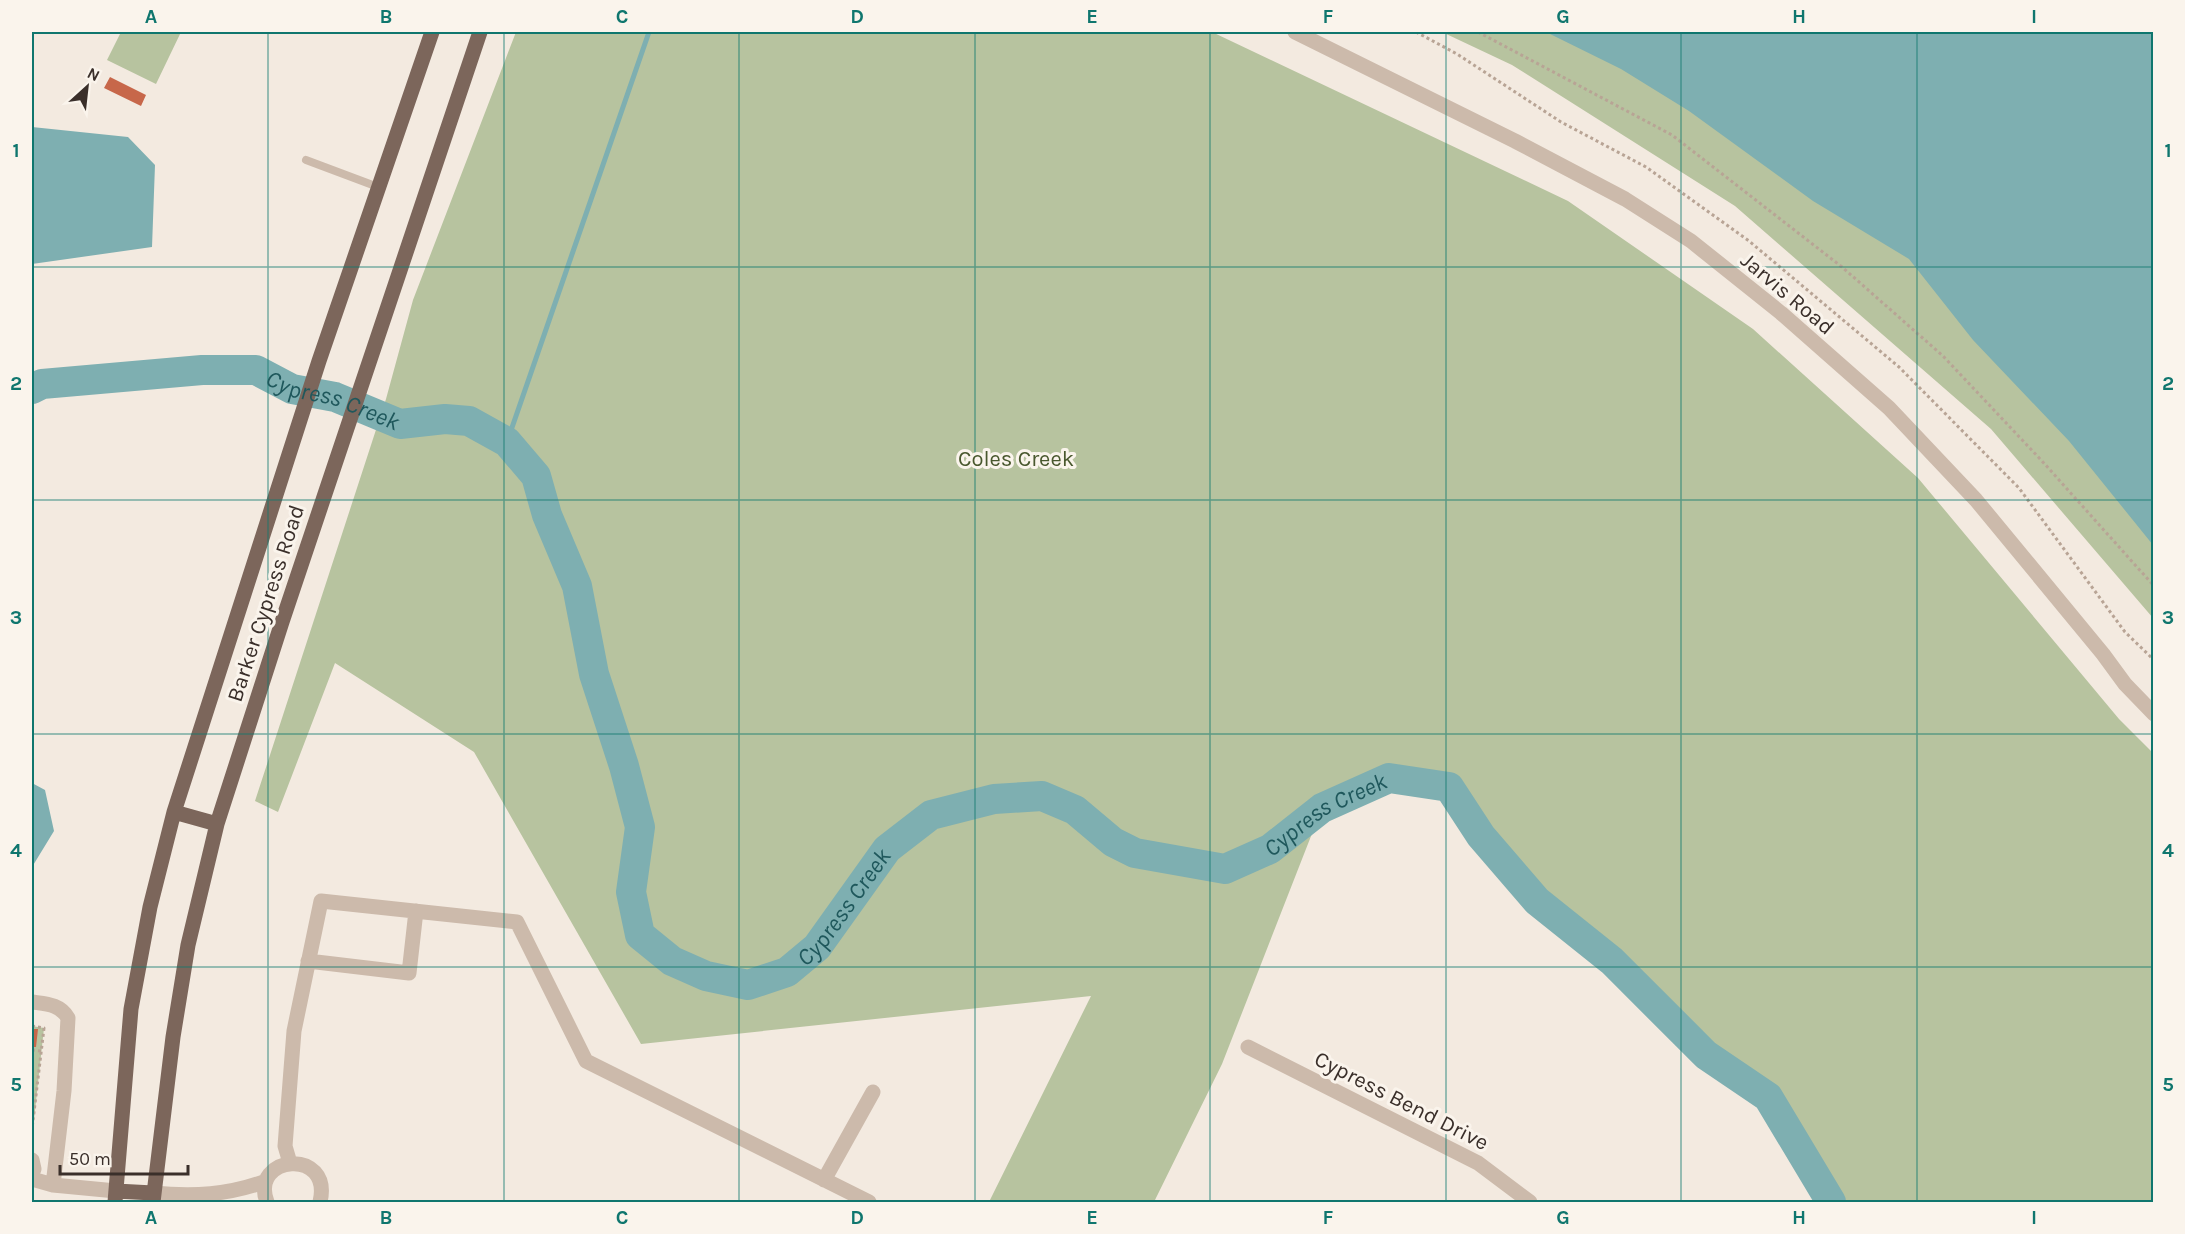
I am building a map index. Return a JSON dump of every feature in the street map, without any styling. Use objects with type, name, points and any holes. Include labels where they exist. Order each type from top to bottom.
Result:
[{"type":"main road","name":"Barker Cypress Road","points":[[116,1197],[131,1009],[150,906],[174,812],[319,361],[432,32]]},
{"type":"main road","name":"Barker Cypress Road","points":[[153,1198],[173,1037],[188,945],[217,824],[282,622],[480,32]]},
{"type":"main road","points":[[174,812],[217,824]]},
{"type":"main road","points":[[116,1197],[153,1198]]},
{"type":"street","name":"Jarvis Road","points":[[1295,32],[1515,141],[1625,199],[1691,241],[1781,313],[1889,408],[1976,500],[2125,684],[2154,714]]},
{"type":"street","points":[[290,1163],[285,1146],[294,1031],[321,901],[518,922],[586,1061],[869,1203]]},
{"type":"street","points":[[308,961],[409,973],[416,911]]},
{"type":"street","points":[[32,1002],[58,1007],[68,1018],[64,1091],[53,1185]]},
{"type":"street","name":"Cypress Bend Drive","points":[[1248,1047],[1478,1163],[1530,1203]]},
{"type":"street","points":[[824,1180],[873,1092]]},
{"type":"street","points":[[32,1160],[34,1169],[32,1177],[53,1185],[116,1197]]},
{"type":"street","points":[[267,1203],[264,1189],[272,1172],[290,1163],[309,1168],[316,1175],[321,1184],[320,1203]]},
{"type":"street","points":[[153,1198],[223,1193],[267,1181]]},
{"type":"lane","points":[[306,160],[378,187]]},
{"type":"path","points":[[1478,32],[1672,135],[1842,267],[1943,356],[2042,461],[2154,586]]},
{"type":"path","points":[[32,1026],[44,1028],[32,1129]]},
{"type":"path","points":[[32,1050],[41,1052]]},
{"type":"green space","points":[[121,32],[181,32],[156,84],[107,60]]},
{"type":"green space","name":"Coles Creek","points":[[516,32],[1212,32],[1568,201],[1753,329],[1918,478],[2119,719],[2153,753],[2153,1202],[1831,1202],[1769,1097],[1706,1055],[1612,961],[1537,901],[1481,836],[1449,787],[1389,778],[1322,808],[1222,1064],[1154,1202],[989,1202],[1091,996],[641,1044],[474,752],[335,663],[278,812],[255,801],[386,399],[413,300]]},
{"type":"green space","points":[[1442,32],[2153,32],[2153,618],[1991,429],[1735,206],[1512,65]]},
{"type":"green space","points":[[32,1026],[44,1028],[33,1129],[32,1129]]},
{"type":"water","points":[[1546,32],[2153,32],[2153,545],[2069,441],[1973,340],[1909,259],[1813,201],[1689,111],[1621,69]]},
{"type":"water","points":[[32,127],[128,137],[155,165],[152,247],[32,264]]},
{"type":"water","points":[[32,783],[45,790],[54,831],[32,867]]},
{"type":"building","points":[[110,77],[146,95],[141,106],[104,88]]},
{"type":"building","points":[[32,1029],[38,1029],[36,1047],[32,1047]]},
{"type":"waterway","points":[[507,442],[649,32]]},
{"type":"waterway","name":"Cypress Creek","points":[[32,389],[42,384],[202,370],[256,370],[292,389],[335,397],[400,424],[445,419],[469,421],[507,442],[536,476],[547,515],[577,586],[594,674],[624,766],[640,827],[631,892],[640,935],[672,961],[706,976],[748,985],[787,972],[817,947],[887,849],[931,815],[994,799],[1042,796],[1075,810],[1113,842],[1135,853],[1225,869],[1270,849],[1322,808],[1389,778],[1449,787],[1481,836],[1537,901],[1612,961],[1706,1055],[1768,1097],[1831,1202]]}]
